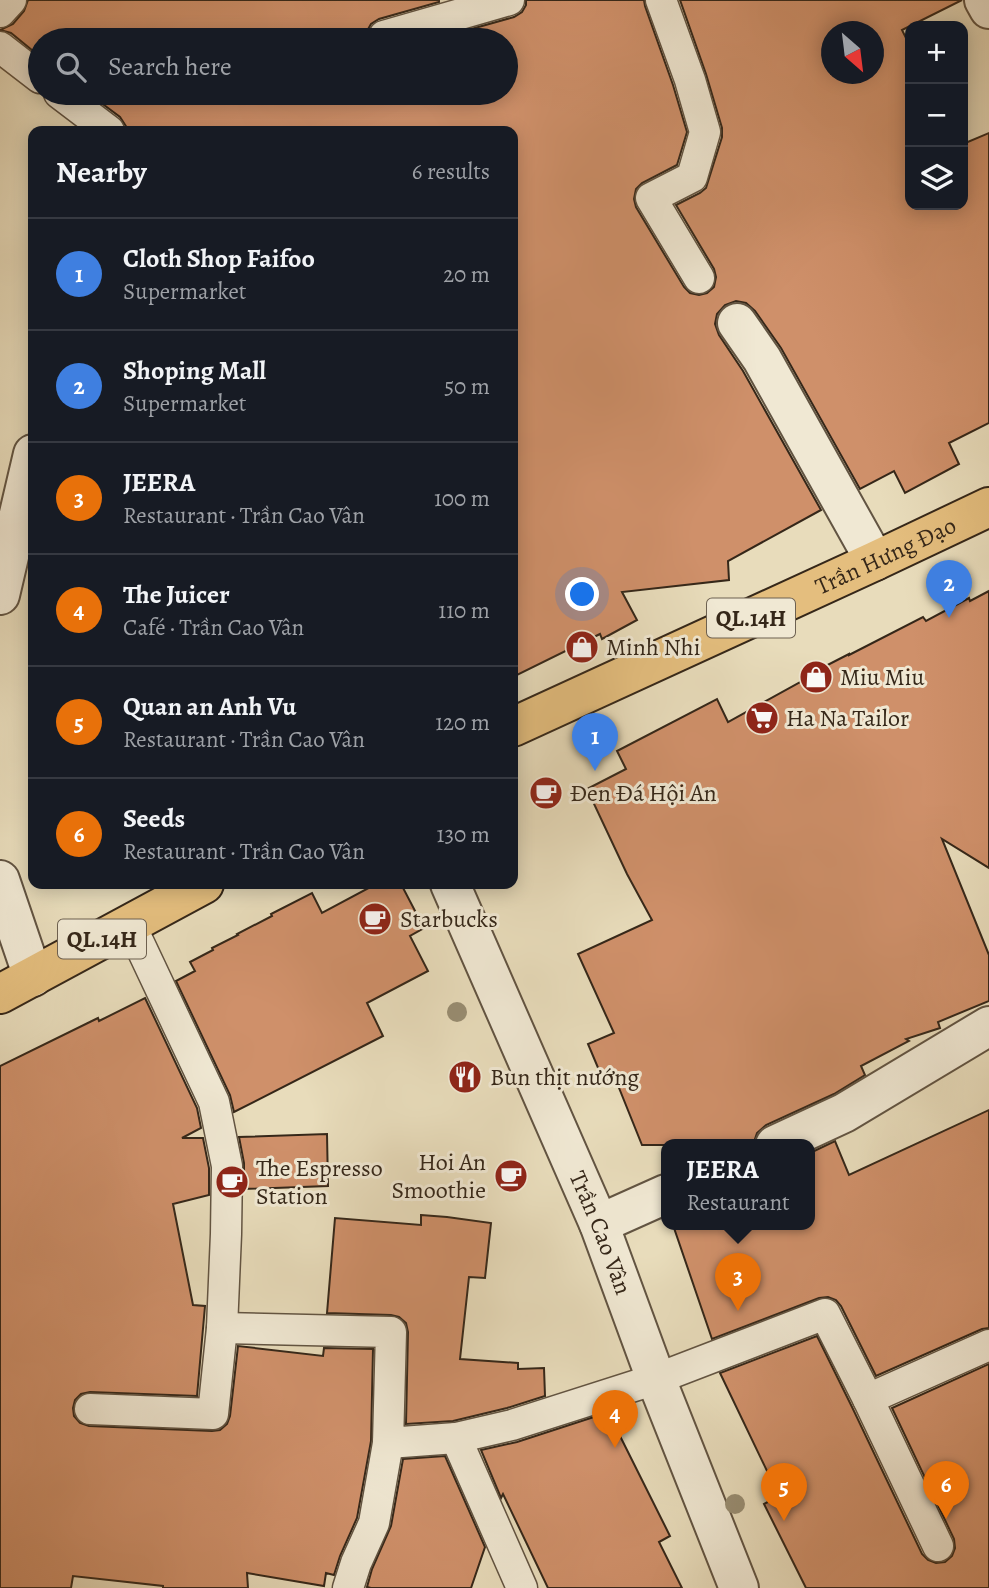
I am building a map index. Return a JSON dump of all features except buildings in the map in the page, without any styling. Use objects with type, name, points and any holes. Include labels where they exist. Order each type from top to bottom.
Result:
[{"type":"main road","name":"Trần Hưng Đạo","points":[[518,725],[989,507]]},
{"type":"main road","name":"QL.14H","points":[[17,986],[196,889]]},
{"type":"street","points":[[984,0],[989,9]]},
{"type":"street","points":[[737,323],[762,359],[875,561]]},
{"type":"street","points":[[0,595],[28,475]]},
{"type":"street","points":[[0,880],[17,986]]},
{"type":"street","name":"Trần Cao Vân","points":[[452,889],[599,1224],[656,1379],[739,1588]]},
{"type":"street","points":[[788,1139],[844,1114],[989,1026]]},
{"type":"street","points":[[599,1224],[661,1196]]},
{"type":"lane","points":[[0,12],[11,0]]},
{"type":"lane","points":[[412,28],[509,0]]},
{"type":"lane","points":[[661,0],[690,80],[705,132],[692,177],[651,198],[699,278]]},
{"type":"lane","points":[[0,47],[28,69]]},
{"type":"lane","points":[[75,105],[102,126]]},
{"type":"lane","points":[[90,1409],[213,1414],[222,1328],[227,1166],[214,1102],[130,924]]},
{"type":"lane","points":[[388,1443],[456,1438],[512,1425],[656,1379],[825,1314],[938,1546]]},
{"type":"lane","points":[[222,1328],[391,1332],[388,1443],[374,1523],[348,1588]]},
{"type":"lane","points":[[868,1399],[989,1345]]},
{"type":"lane","points":[[456,1438],[522,1588]]},
{"type":"place","name":"Shoping Mall","points":[[949,618]]},
{"type":"place","name":"Minh Nhi","points":[[582,647]]},
{"type":"place","name":"Miu Miu","points":[[816,677]]},
{"type":"place","name":"Ha Na Tailor","points":[[762,718]]},
{"type":"place","name":"Cloth Shop Faifoo","points":[[595,771]]},
{"type":"place","name":"Đen Đá Hội An","points":[[546,793]]},
{"type":"place","name":"Starbucks","points":[[375,919]]},
{"type":"place","name":"Bun thịt nướng","points":[[465,1077]]},
{"type":"place","name":"Hoi An Smoothie","points":[[511,1176]]},
{"type":"place","name":"The Espresso Station","points":[[232,1182]]},
{"type":"place","name":"JEERA","points":[[738,1311]]},
{"type":"place","name":"The Juicer","points":[[615,1448]]},
{"type":"place","name":"Seeds","points":[[946,1519]]},
{"type":"place","name":"Quan an Anh Vu","points":[[784,1521]]}]
